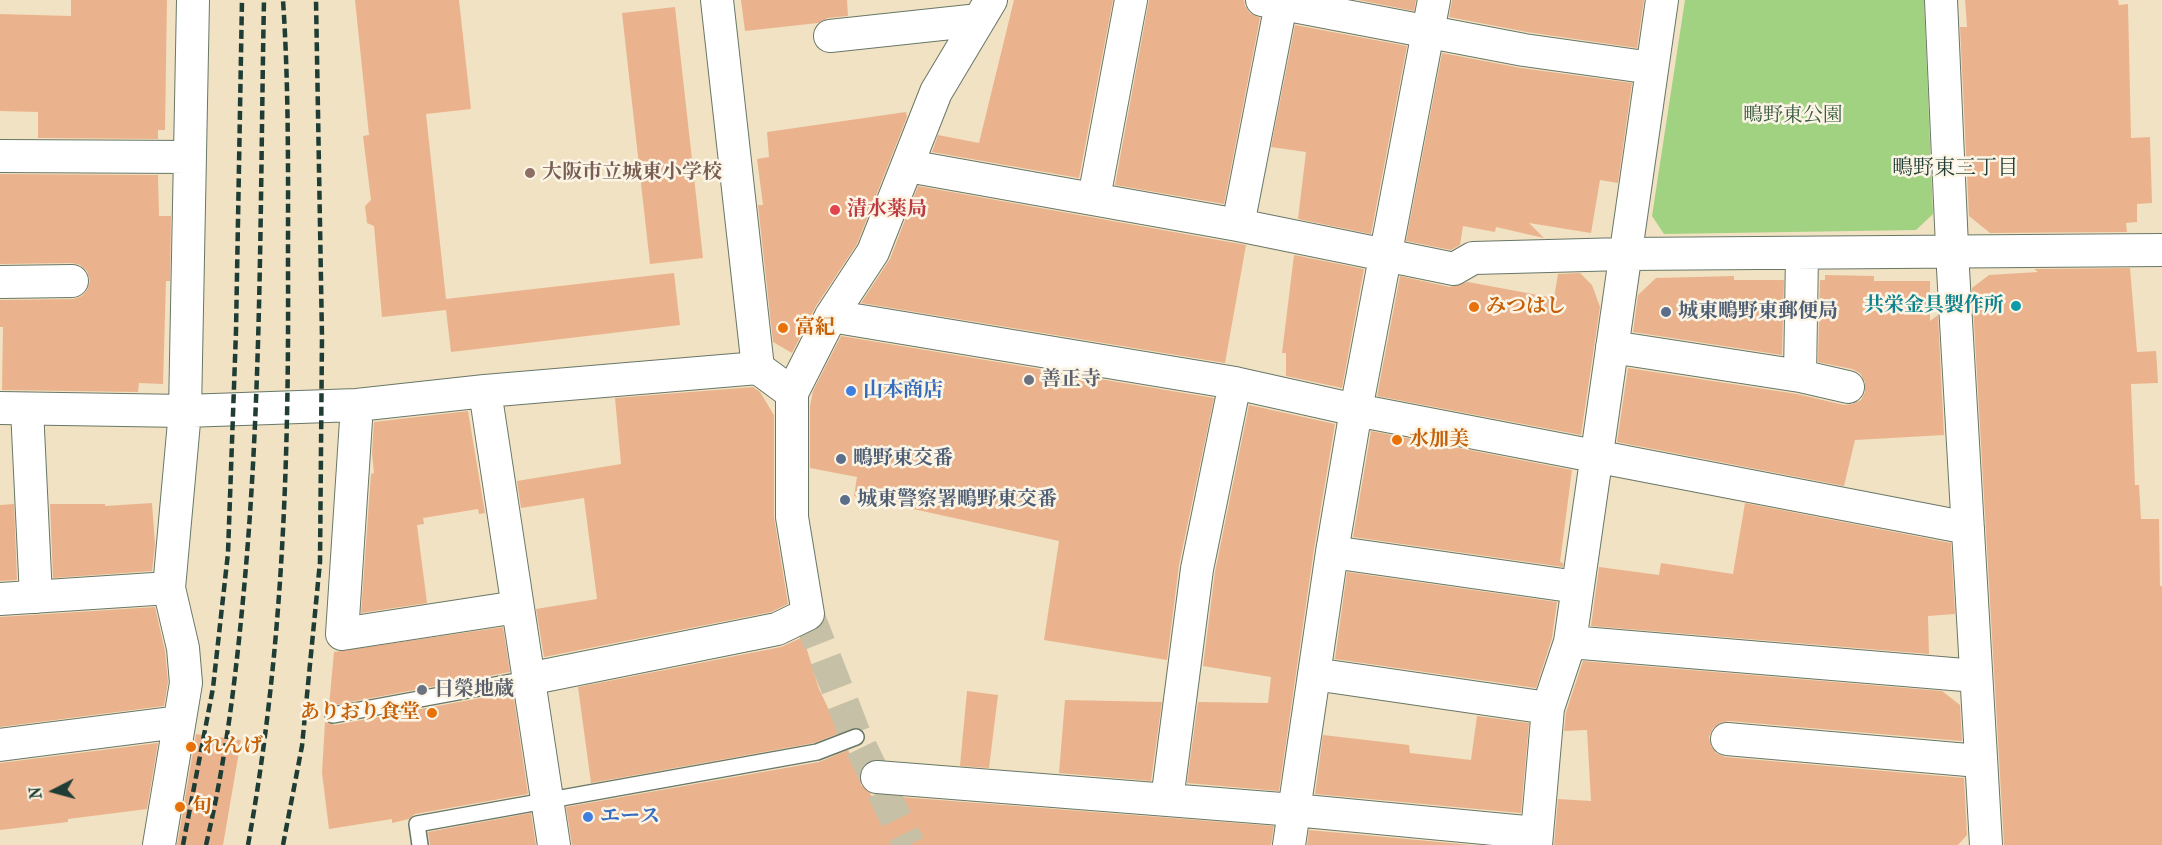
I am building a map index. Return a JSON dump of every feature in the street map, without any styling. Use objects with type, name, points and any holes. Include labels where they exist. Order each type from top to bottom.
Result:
[{"type":"street","points":[[159,845],[186,683],[183,648],[169,588],[185,411],[192,0]]},
{"type":"street","points":[[717,0],[759,368]]},
{"type":"street","points":[[1094,198],[1131,0]]},
{"type":"street","points":[[1289,845],[1332,552],[1356,410],[1434,0]]},
{"type":"street","points":[[877,777],[1294,810],[1536,839],[1548,708],[1570,642],[1662,0]]},
{"type":"street","points":[[1941,0],[1979,761],[1986,845]]},
{"type":"street","points":[[1238,225],[1272,2],[1524,50],[1652,68]]},
{"type":"street","points":[[830,36],[985,10]]},
{"type":"street","points":[[528,679],[777,629],[808,615],[792,517],[792,393],[831,316],[873,252],[936,92],[985,10]]},
{"type":"street","points":[[0,156],[190,157]]},
{"type":"street","points":[[908,166],[1238,225],[1454,269],[1473,258],[1624,254],[2162,250]]},
{"type":"street","points":[[1800,376],[1802,254]]},
{"type":"street","points":[[0,282],[72,281]]},
{"type":"street","points":[[831,316],[1235,383],[1356,410],[1968,528]]},
{"type":"street","points":[[1612,347],[1800,376],[1848,387]]},
{"type":"street","points":[[36,597],[13,409],[185,411],[357,405],[485,391],[759,368],[792,393]]},
{"type":"street","points":[[1167,800],[1197,569],[1235,383]]},
{"type":"street","points":[[485,391],[554,845]]},
{"type":"street","points":[[357,405],[342,634],[517,607]]},
{"type":"street","points":[[1332,552],[1577,587]]},
{"type":"street","points":[[0,599],[169,588]]},
{"type":"street","points":[[1570,642],[1976,676]]},
{"type":"street","points":[[1314,674],[1548,708]]},
{"type":"street","points":[[0,745],[179,722]]},
{"type":"street","points":[[1727,738],[1979,761]]},
{"type":"lane","points":[[333,715],[528,679]]},
{"type":"lane","points":[[420,845],[417,824],[817,752],[856,737]]},
{"type":"green space","name":"鴫野東公園","points":[[1685,0],[1924,0],[1933,214],[1916,230],[1664,234],[1652,216]]},
{"type":"building","points":[[71,0],[167,0],[165,130],[158,130],[158,139],[38,138],[38,112],[0,111],[0,14],[71,16]]},
{"type":"building","points":[[355,0],[459,0],[471,109],[426,114],[446,299],[674,273],[680,325],[451,352],[446,310],[382,317],[374,226],[367,223],[365,206],[371,200],[363,136],[369,135]]},
{"type":"building","points":[[741,0],[847,0],[848,16],[828,18],[818,23],[745,31]]},
{"type":"building","points":[[1014,0],[1113,0],[1079,178],[932,152],[938,135],[979,143]]},
{"type":"building","points":[[1149,0],[1244,0],[1250,13],[1260,18],[1224,204],[1115,185]]},
{"type":"building","points":[[1358,0],[1416,0],[1414,11]]},
{"type":"building","points":[[1452,0],[1644,0],[1637,48],[1527,32],[1449,17]]},
{"type":"building","points":[[1965,0],[2118,0],[2119,5],[2128,4],[2131,138],[2150,137],[2152,203],[2137,204],[2137,222],[2126,223],[2127,232],[1990,233],[1969,216],[1960,27],[1967,27]]},
{"type":"building","points":[[675,7],[703,258],[650,264],[622,13]]},
{"type":"building","points":[[1295,25],[1407,46],[1371,234],[1298,219],[1306,152],[1271,147]]},
{"type":"building","points":[[1442,53],[1521,68],[1632,83],[1618,183],[1600,180],[1591,233],[1529,223],[1544,238],[1496,227],[1495,232],[1463,226],[1460,245],[1451,250],[1406,241]]},
{"type":"building","points":[[906,112],[907,117],[857,244],[816,306],[792,353],[773,342],[758,205],[763,205],[757,159],[769,157],[767,132]]},
{"type":"building","points":[[0,174],[158,175],[159,216],[171,216],[170,281],[166,281],[163,384],[139,383],[138,392],[2,390],[3,327],[0,327],[0,300],[73,299],[82,296],[90,281],[87,271],[80,265],[72,263],[0,264]]},
{"type":"building","points":[[918,186],[1246,245],[1225,363],[861,303],[890,259]]},
{"type":"building","points":[[1294,255],[1364,269],[1342,388],[1286,376],[1286,353],[1282,353]]},
{"type":"building","points":[[2130,268],[2137,352],[2156,351],[2158,383],[2131,384],[2135,485],[2139,485],[2141,519],[2159,519],[2160,586],[2162,586],[2162,845],[2004,845],[1972,288],[1989,275],[2038,272],[2034,269]]},
{"type":"building","points":[[1580,273],[1592,285],[1600,307],[1581,435],[1377,396],[1400,276],[1450,287],[1468,282],[1554,298],[1558,274]]},
{"type":"building","points":[[1825,275],[1874,276],[1874,281],[1930,281],[1930,321],[1938,315],[1944,435],[1855,440],[1844,486],[1617,442],[1628,368],[1797,394],[1844,405],[1861,400],[1865,392],[1865,382],[1860,373],[1852,369],[1818,362],[1820,280],[1825,280]]},
{"type":"building","points":[[1734,276],[1734,280],[1784,280],[1782,355],[1633,332],[1638,295],[1656,278]]},
{"type":"building","points":[[841,336],[1214,398],[1179,565],[1167,660],[1044,640],[1059,541],[854,496],[857,477],[810,468],[810,406],[813,391]]},
{"type":"building","points":[[753,387],[760,392],[774,415],[774,517],[788,604],[771,612],[544,657],[536,609],[597,599],[584,498],[521,508],[517,481],[621,464],[615,398]]},
{"type":"building","points":[[1249,405],[1335,424],[1314,549],[1279,791],[1187,783],[1198,702],[1268,703],[1271,677],[1203,666],[1215,572]]},
{"type":"building","points":[[468,411],[485,513],[479,514],[478,509],[423,518],[424,524],[417,525],[427,603],[361,613],[371,474],[374,473],[372,453],[374,422]]},
{"type":"building","points":[[1371,431],[1572,470],[1560,562],[1563,563],[1563,567],[1353,537]]},
{"type":"building","points":[[152,503],[155,545],[152,571],[53,578],[50,504],[105,504],[105,506]]},
{"type":"building","points":[[1745,503],[1951,543],[1955,614],[1928,616],[1929,654],[1591,626],[1599,567],[1659,575],[1661,563],[1733,574]]},
{"type":"building","points":[[14,504],[17,580],[0,581],[0,505]]},
{"type":"building","points":[[1347,572],[1557,602],[1552,638],[1536,688],[1335,659]]},
{"type":"building","points":[[155,607],[165,651],[168,682],[164,706],[0,727],[0,617]]},
{"type":"building","points":[[503,627],[510,672],[329,706],[334,652]]},
{"type":"building","points":[[803,637],[819,689],[840,733],[814,743],[591,783],[578,687],[781,647]]},
{"type":"building","points":[[1583,661],[1942,691],[1960,705],[1962,741],[1729,721],[1713,728],[1709,737],[1716,753],[1725,757],[1964,778],[1967,835],[1958,845],[1554,845],[1558,799],[1591,801],[1587,730],[1564,731],[1566,712]]},
{"type":"building","points":[[967,691],[998,695],[989,768],[960,766]]},
{"type":"building","points":[[513,692],[528,794],[415,814],[409,819],[392,823],[392,819],[329,829],[322,773],[325,722],[335,725]]},
{"type":"building","points":[[1065,700],[1162,702],[1151,781],[1059,773]]},
{"type":"building","points":[[1477,716],[1529,723],[1521,813],[1315,794],[1323,735],[1409,745],[1410,753],[1471,760]]},
{"type":"building","points":[[196,734],[241,740],[223,845],[177,845]]},
{"type":"building","points":[[158,743],[147,809],[0,830],[0,763]]},
{"type":"building","points":[[848,750],[860,773],[861,785],[870,793],[876,805],[888,796],[1274,826],[1271,845],[572,845],[566,807],[819,762]]},
{"type":"building","points":[[531,813],[536,845],[430,845],[428,832]]},
{"type":"building","points":[[1309,830],[1472,845],[1307,845]]},
{"type":"tunnel","points":[[808,614],[856,737],[909,845]]},
{"type":"railway","points":[[183,845],[213,688],[228,553],[236,331],[242,0]]},
{"type":"railway","points":[[206,845],[230,718],[250,515],[259,295],[264,0]]},
{"type":"railway","points":[[248,845],[269,701],[282,557],[285,485],[288,167],[283,0]]},
{"type":"railway","points":[[283,845],[302,746],[320,562],[322,337],[316,0]]},
{"type":"place","name":"大阪市立城東小学校","points":[[530,173]]},
{"type":"place","name":"清水薬局","points":[[835,210]]},
{"type":"place","name":"共栄金具製作所","points":[[2016,306]]},
{"type":"place","name":"みつはし","points":[[1474,307]]},
{"type":"place","name":"城東鴫野東郵便局","points":[[1666,312]]},
{"type":"place","name":"富紀","points":[[783,328]]},
{"type":"place","name":"善正寺","points":[[1029,380]]},
{"type":"place","name":"山本商店","points":[[851,391]]},
{"type":"place","name":"水加美","points":[[1397,440]]},
{"type":"place","name":"鴫野東交番","points":[[841,459]]},
{"type":"place","name":"城東警察署鴫野東交番","points":[[845,500]]},
{"type":"place","name":"日榮地蔵","points":[[422,690]]},
{"type":"place","name":"ありおり食堂","points":[[432,713]]},
{"type":"place","name":"れんげ","points":[[191,747]]},
{"type":"place","name":"旬","points":[[180,807]]},
{"type":"place","name":"エース","points":[[588,817]]},
{"type":"district","name":"鴫野東三丁目","points":[[1955,169]]}]
